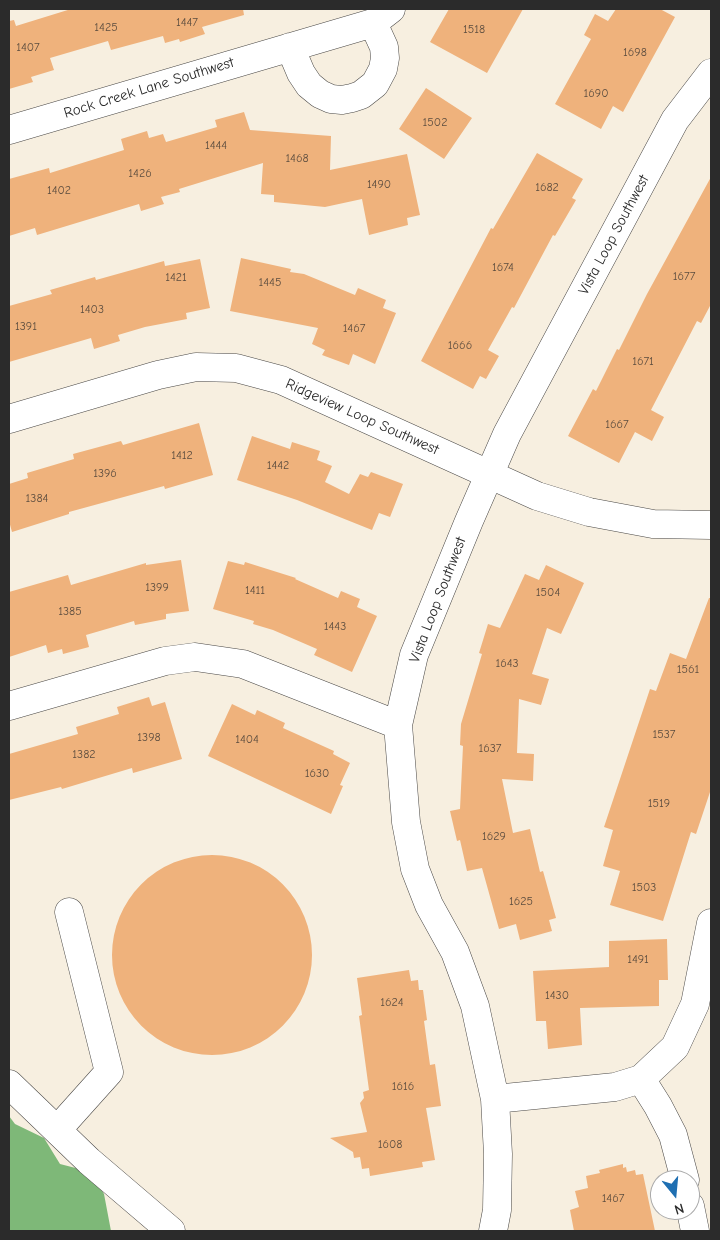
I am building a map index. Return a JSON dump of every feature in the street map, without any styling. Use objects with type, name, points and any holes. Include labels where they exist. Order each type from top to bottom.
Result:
[{"type":"street","name":"Rock Creek Lane Southwest","points":[[9,130],[290,47],[382,16],[385,58],[383,69],[375,84],[361,95],[342,100],[331,99],[314,90],[301,73],[290,47]]},
{"type":"street","name":"Vista Loop Southwest","points":[[493,1231],[497,1210],[498,1163],[495,1099],[475,1006],[454,952],[429,905],[415,869],[406,822],[398,725],[414,655],[507,434],[675,120],[711,73]]},
{"type":"street","name":"Ridgeview Loop Southwest","points":[[9,419],[158,375],[196,367],[236,368],[281,380],[537,496],[589,512],[653,524],[711,525]]},
{"type":"street","points":[[9,706],[166,661],[195,657],[243,664],[398,725]]},
{"type":"street","points":[[57,1130],[109,1072],[69,912]]},
{"type":"street","points":[[495,1099],[615,1087],[641,1079],[675,1047],[696,1004],[711,923]]},
{"type":"street","points":[[641,1079],[673,1135],[682,1170]]},
{"type":"street","points":[[9,1084],[89,1161],[172,1231]]},
{"type":"green space","points":[[9,1116],[15,1124],[44,1138],[60,1164],[91,1172],[104,1194],[111,1231],[9,1231]]},
{"type":"building","points":[[71,9],[243,9],[244,15],[202,27],[205,34],[180,42],[179,39],[165,43],[163,36],[111,50],[108,41],[50,58],[54,70],[31,77],[33,82],[9,89],[9,21],[14,20],[16,26]]},
{"type":"building","points":[[449,9],[523,9],[487,73],[430,42]]},
{"type":"building","points":[[616,9],[660,9],[675,17],[623,112],[613,106],[601,129],[555,104],[591,39],[584,35],[595,14],[608,21]]},
{"type":"building","points":[[426,88],[472,118],[444,159],[399,129]]},
{"type":"building","points":[[244,112],[250,130],[331,136],[330,170],[407,154],[420,215],[407,218],[408,225],[369,235],[362,199],[325,207],[274,202],[274,195],[261,194],[263,163],[179,189],[180,192],[161,197],[164,204],[141,211],[139,204],[37,235],[35,228],[9,236],[9,179],[49,168],[50,173],[124,150],[121,139],[147,131],[149,138],[163,134],[166,142],[217,127],[215,120]]},
{"type":"building","points":[[537,153],[583,179],[572,198],[576,200],[555,236],[553,235],[514,308],[512,307],[488,350],[499,356],[486,379],[480,376],[473,389],[421,361],[491,228],[493,229]]},
{"type":"building","points":[[711,177],[711,304],[701,323],[697,321],[651,410],[664,417],[652,441],[635,432],[619,463],[568,436],[593,389],[596,391],[617,349],[619,350],[647,294]]},
{"type":"building","points":[[241,258],[291,269],[290,272],[304,274],[355,295],[358,288],[386,300],[383,308],[396,313],[375,364],[353,354],[349,365],[322,355],[325,350],[312,344],[318,328],[230,311]]},
{"type":"building","points":[[200,259],[210,308],[186,313],[187,319],[145,327],[118,335],[120,341],[94,349],[91,338],[9,362],[9,306],[52,294],[50,290],[95,277],[96,280],[164,261],[165,266]]},
{"type":"building","points":[[199,423],[213,475],[165,489],[164,486],[69,512],[69,514],[12,532],[9,521],[9,484],[28,478],[27,473],[74,459],[73,454],[121,441],[123,445]]},
{"type":"building","points":[[252,436],[290,449],[292,442],[320,451],[317,460],[332,466],[325,482],[349,494],[360,474],[368,477],[371,472],[403,484],[390,517],[379,513],[372,530],[297,500],[237,480]]},
{"type":"building","points":[[181,560],[189,611],[166,614],[166,619],[135,625],[134,621],[86,635],[89,647],[63,654],[62,649],[48,653],[46,645],[9,657],[9,592],[68,575],[71,585],[146,563],[146,565]]},
{"type":"building","points":[[228,561],[244,565],[245,562],[296,578],[338,598],[341,591],[360,599],[357,607],[377,616],[352,672],[314,655],[317,649],[273,630],[253,624],[254,621],[213,609]]},
{"type":"building","points":[[546,565],[584,583],[561,634],[547,628],[532,674],[549,679],[541,705],[519,699],[517,753],[534,754],[533,781],[502,779],[513,833],[530,829],[540,872],[543,871],[556,918],[549,920],[552,931],[520,940],[516,924],[499,929],[482,868],[467,871],[460,840],[457,841],[450,811],[460,809],[463,746],[460,745],[461,724],[482,654],[479,653],[488,624],[500,628],[525,574],[539,580]]},
{"type":"building","points":[[709,598],[711,598],[711,789],[696,834],[691,832],[663,921],[610,905],[620,871],[603,866],[613,830],[604,827],[650,689],[656,691],[670,653],[686,659]]},
{"type":"building","points":[[149,697],[152,706],[165,702],[182,759],[133,773],[132,768],[62,789],[61,787],[9,800],[9,754],[78,734],[76,727],[119,714],[117,707]]},
{"type":"building","points":[[232,704],[255,715],[257,710],[285,723],[283,728],[334,751],[333,754],[350,763],[340,785],[343,786],[331,814],[208,756]]},
{"type":"building","points":[[202,855],[222,855],[250,862],[268,872],[283,884],[295,899],[305,917],[312,945],[312,965],[305,993],[295,1011],[283,1026],[268,1038],[250,1048],[222,1055],[202,1055],[174,1048],[156,1038],[135,1019],[119,993],[116,984],[112,965],[112,945],[119,917],[129,899],[148,878],[174,862],[183,859]]},
{"type":"building","points":[[667,939],[668,980],[659,980],[659,1006],[580,1008],[582,1045],[548,1049],[546,1021],[536,1021],[533,971],[609,967],[609,941]]},
{"type":"building","points":[[409,970],[411,981],[418,980],[419,990],[423,990],[427,1020],[424,1021],[430,1065],[435,1064],[441,1106],[426,1108],[435,1160],[422,1162],[423,1167],[370,1176],[369,1168],[362,1169],[360,1157],[354,1158],[353,1152],[330,1138],[367,1132],[360,1103],[364,1098],[363,1092],[369,1090],[359,1016],[362,1015],[357,978]]},
{"type":"building","points":[[623,1164],[623,1168],[626,1167],[627,1172],[635,1170],[636,1175],[643,1174],[650,1207],[650,1220],[653,1220],[655,1231],[574,1231],[570,1210],[579,1207],[575,1191],[588,1188],[586,1176],[600,1173],[599,1170]]}]
